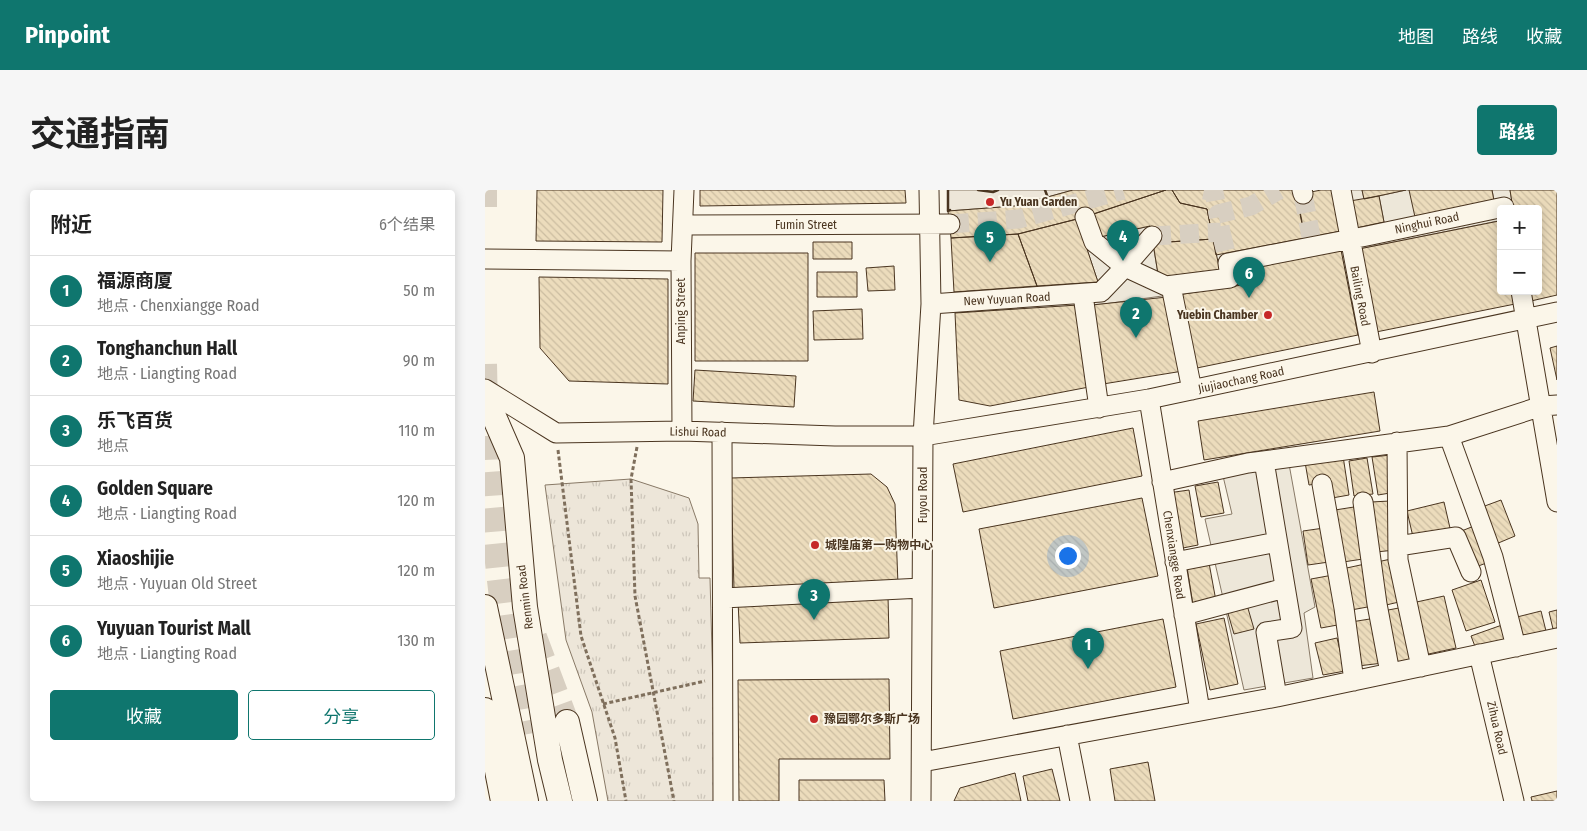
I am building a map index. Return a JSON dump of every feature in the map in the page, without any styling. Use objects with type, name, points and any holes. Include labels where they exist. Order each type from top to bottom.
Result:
[{"type":"main road","name":"Renmin Road","points":[[485,396],[512,458],[525,607],[550,760],[560,801]]},
{"type":"main road","points":[[485,607],[526,801]]},
{"type":"main road","points":[[485,710],[503,801]]},
{"type":"main road","points":[[567,722],[585,801]]},
{"type":"street","name":"Anping Street","points":[[682,431],[681,262],[684,190]]},
{"type":"street","name":"Fuyou Road","points":[[921,801],[923,436],[931,304],[929,190]]},
{"type":"street","name":"Bailing Road","points":[[1341,190],[1349,240],[1372,352]]},
{"type":"street","name":"Ninghui Road","points":[[1171,286],[1228,264],[1312,242],[1349,240],[1504,202]]},
{"type":"street","points":[[1085,217],[1094,242],[1125,268],[1166,286],[1171,286],[1192,390]]},
{"type":"street","name":"Fumin Street","points":[[683,225],[949,224]]},
{"type":"street","name":"New Yuyuan Road","points":[[931,304],[1083,295],[1101,292],[1125,268],[1152,236]]},
{"type":"street","points":[[485,259],[681,262]]},
{"type":"street","points":[[1083,295],[1099,408]]},
{"type":"street","points":[[1522,295],[1549,405],[1557,502]]},
{"type":"street","name":"Jiujiaochang Road","points":[[923,436],[1149,399],[1557,312]]},
{"type":"street","points":[[485,389],[556,433]]},
{"type":"street","name":"Chenxiangge Road","points":[[1149,399],[1200,711]]},
{"type":"street","points":[[1162,482],[1264,461],[1449,436],[1549,405]]},
{"type":"street","name":"Lishui Road","points":[[556,433],[682,431],[835,436],[923,436]]},
{"type":"street","points":[[722,432],[723,801]]},
{"type":"street","points":[[1449,436],[1493,557],[1517,647]]},
{"type":"street","points":[[1397,442],[1398,560],[1421,667]]},
{"type":"street","points":[[1264,461],[1292,628],[1266,632],[1277,697]]},
{"type":"street","points":[[1322,484],[1344,608],[1353,681]]},
{"type":"street","points":[[1363,502],[1390,673]]},
{"type":"street","points":[[1398,546],[1456,537],[1471,572]]},
{"type":"street","points":[[1175,562],[1277,542]]},
{"type":"street","points":[[723,598],[923,588]]},
{"type":"street","points":[[1184,615],[1285,588]]},
{"type":"street","points":[[922,762],[1277,697],[1557,638]]},
{"type":"street","name":"Zihua Road","points":[[1479,654],[1514,801]]},
{"type":"street","points":[[1067,735],[1080,801]]},
{"type":"path","points":[[640,432],[631,480],[635,596],[675,801]]},
{"type":"path","points":[[556,433],[581,636],[615,738],[626,801]]},
{"type":"path","points":[[603,704],[723,678]]},
{"type":"green space","name":"Yu Yuan Garden","points":[[948,190],[1073,190],[1015,206],[948,211]]},
{"type":"green space","points":[[631,479],[689,498],[698,524],[699,578],[710,578],[716,801],[608,801],[592,712],[566,640],[545,485]]},
{"type":"shaded area","points":[[1333,190],[1362,190],[1364,199],[1356,228],[1384,222],[1379,196],[1406,190],[1494,200],[1492,190],[1510,190],[1512,205],[1497,205],[1497,221],[1359,249],[1376,332],[1358,335],[1341,251],[1242,285],[1104,304],[955,313],[954,292],[1098,282],[1077,219],[1100,237],[1150,226],[1159,280],[1220,271],[1216,255]]},
{"type":"shaded area","points":[[1289,464],[1315,607],[1304,613],[1313,678],[1244,690],[1205,519],[1232,514],[1223,476]]},
{"type":"building","points":[[537,190],[663,190],[662,242],[536,241]]},
{"type":"building","points":[[700,190],[905,190],[906,203],[700,206]]},
{"type":"building","points":[[1073,190],[1166,190],[1085,217],[1018,234],[951,238],[948,211],[1015,206]]},
{"type":"building","points":[[1166,190],[1172,190],[1180,203],[1207,209],[1213,239],[1153,243],[1150,226],[1100,237],[1093,214]]},
{"type":"building","points":[[1172,190],[1296,190],[1305,238],[1216,255],[1207,209],[1180,203]]},
{"type":"building","points":[[1321,190],[1333,190],[1341,231],[1305,238],[1296,195]]},
{"type":"building","points":[[1362,190],[1406,190],[1364,199]]},
{"type":"building","points":[[1409,190],[1492,190],[1494,201],[1415,217]]},
{"type":"building","points":[[1510,190],[1557,190],[1557,295],[1531,301],[1530,295],[1542,295],[1542,205],[1512,205]]},
{"type":"building","points":[[1379,196],[1384,222],[1356,228],[1350,201]]},
{"type":"building","points":[[1077,219],[1098,282],[1037,286],[1018,234]]},
{"type":"building","points":[[1497,221],[1497,295],[1514,295],[1515,304],[1376,332],[1359,249]]},
{"type":"building","points":[[1018,234],[1037,286],[954,292],[951,238]]},
{"type":"building","points":[[1213,239],[1220,271],[1159,280],[1153,243]]},
{"type":"building","points":[[813,242],[852,242],[852,259],[813,259]]},
{"type":"building","name":"Yuebin Chamber","points":[[1341,250],[1358,335],[1192,369],[1177,295],[1242,285],[1239,270]]},
{"type":"building","points":[[695,253],[808,253],[808,361],[695,361]]},
{"type":"building","points":[[894,266],[895,290],[868,291],[866,268]]},
{"type":"building","points":[[817,272],[857,272],[857,297],[817,297]]},
{"type":"building","points":[[539,277],[668,279],[668,384],[569,381],[540,348]]},
{"type":"building","points":[[1167,297],[1183,371],[1103,384],[1092,305]]},
{"type":"building","points":[[1078,305],[1089,387],[990,406],[959,400],[955,313]]},
{"type":"building","points":[[862,309],[863,339],[814,340],[813,311]]},
{"type":"building","points":[[1557,346],[1557,380],[1550,348]]},
{"type":"building","points":[[695,370],[796,376],[794,407],[693,401]]},
{"type":"building","points":[[1374,392],[1380,431],[1204,460],[1198,421]]},
{"type":"building","points":[[1133,428],[1142,476],[963,512],[953,464]]},
{"type":"building","points":[[1391,455],[1390,493],[1378,495],[1372,457]]},
{"type":"building","points":[[1343,456],[1349,495],[1332,498],[1329,482],[1309,485],[1305,462]]},
{"type":"building","points":[[1367,458],[1373,494],[1354,496],[1349,461]]},
{"type":"building","name":"城隍庙第一购物中心","points":[[871,474],[887,487],[895,504],[898,585],[734,590],[731,478]]},
{"type":"building","points":[[1218,482],[1224,513],[1201,517],[1195,486]]},
{"type":"building","points":[[1189,490],[1198,545],[1178,549],[1168,493]]},
{"type":"building","points":[[1142,498],[1158,576],[994,608],[979,529]]},
{"type":"building","points":[[1501,500],[1515,536],[1496,544],[1482,507]]},
{"type":"building","points":[[1390,501],[1395,550],[1376,552],[1371,502]]},
{"type":"building","points":[[1444,502],[1450,528],[1413,537],[1407,511]]},
{"type":"building","points":[[1354,507],[1363,559],[1343,562],[1335,510]]},
{"type":"building","points":[[1474,526],[1489,562],[1473,568],[1459,532]]},
{"type":"building","points":[[1324,528],[1329,562],[1308,565],[1303,531]]},
{"type":"building","points":[[1391,559],[1399,602],[1386,605],[1377,562]]},
{"type":"building","points":[[1209,563],[1216,601],[1193,605],[1187,567]]},
{"type":"building","points":[[1365,564],[1373,606],[1351,610],[1342,569]]},
{"type":"building","points":[[1333,575],[1343,624],[1321,628],[1311,579]]},
{"type":"building","points":[[1481,580],[1495,622],[1466,631],[1452,590]]},
{"type":"building","points":[[888,596],[889,638],[740,643],[738,601]]},
{"type":"building","points":[[1444,596],[1456,648],[1424,655],[1412,603]]},
{"type":"building","points":[[1247,605],[1254,629],[1234,634],[1227,610]]},
{"type":"building","points":[[1404,607],[1414,659],[1394,663],[1383,611]]},
{"type":"building","points":[[1557,610],[1557,628],[1553,629],[1549,612]]},
{"type":"building","points":[[1541,611],[1546,631],[1519,638],[1513,618]]},
{"type":"building","points":[[1224,618],[1238,684],[1210,690],[1196,624]]},
{"type":"building","points":[[1376,618],[1383,663],[1358,666],[1351,622]]},
{"type":"building","points":[[1163,619],[1176,687],[1013,719],[1000,651]]},
{"type":"building","points":[[1502,625],[1507,639],[1476,649],[1471,636]]},
{"type":"building","points":[[1337,638],[1345,671],[1323,675],[1315,643]]},
{"type":"building","name":"豫园鄂尔多斯广场","points":[[889,679],[890,759],[779,759],[779,801],[739,801],[738,680]]},
{"type":"building","points":[[1148,762],[1155,801],[1115,801],[1110,769]]},
{"type":"building","points":[[1052,769],[1060,801],[1028,801],[1023,776]]},
{"type":"building","points":[[1015,773],[1021,801],[954,801],[960,788]]},
{"type":"building","points":[[799,780],[884,780],[885,801],[799,801]]},
{"type":"building","points":[[1557,791],[1557,801],[1532,801],[1531,797]]},
{"type":"tunnel","points":[[485,190],[485,207]]},
{"type":"tunnel","points":[[950,224],[1019,219],[1123,190]]},
{"type":"tunnel","points":[[1204,190],[1214,192],[1218,214]]},
{"type":"tunnel","points":[[1152,236],[1221,232],[1218,214],[1251,206],[1279,190]]},
{"type":"tunnel","points":[[1303,194],[1311,237]]},
{"type":"tunnel","points":[[1221,232],[1226,253]]},
{"type":"tunnel","points":[[485,364],[488,457],[496,550],[507,643],[523,735]]},
{"type":"tunnel","points":[[535,637],[567,722]]},
{"type":"wall","points":[[948,190],[948,211],[950,210]]},
{"type":"wall","points":[[978,190],[993,192],[998,190]]},
{"type":"wall","points":[[1045,190],[1048,198]]},
{"type":"place","name":"Yu Yuan Garden","points":[[990,202]]},
{"type":"place","name":"Golden Square","points":[[1123,261]]},
{"type":"place","name":"Xiaoshijie","points":[[990,262]]},
{"type":"place","name":"Yuyuan Tourist Mall","points":[[1249,298]]},
{"type":"place","name":"Yuebin Chamber","points":[[1268,315]]},
{"type":"place","name":"Tonghanchun Hall","points":[[1136,338]]},
{"type":"place","name":"城隍庙第一购物中心","points":[[815,545]]},
{"type":"place","name":"乐飞百货","points":[[814,620]]},
{"type":"place","name":"福源商厦","points":[[1088,669]]},
{"type":"place","name":"豫园鄂尔多斯广场","points":[[814,719]]}]
